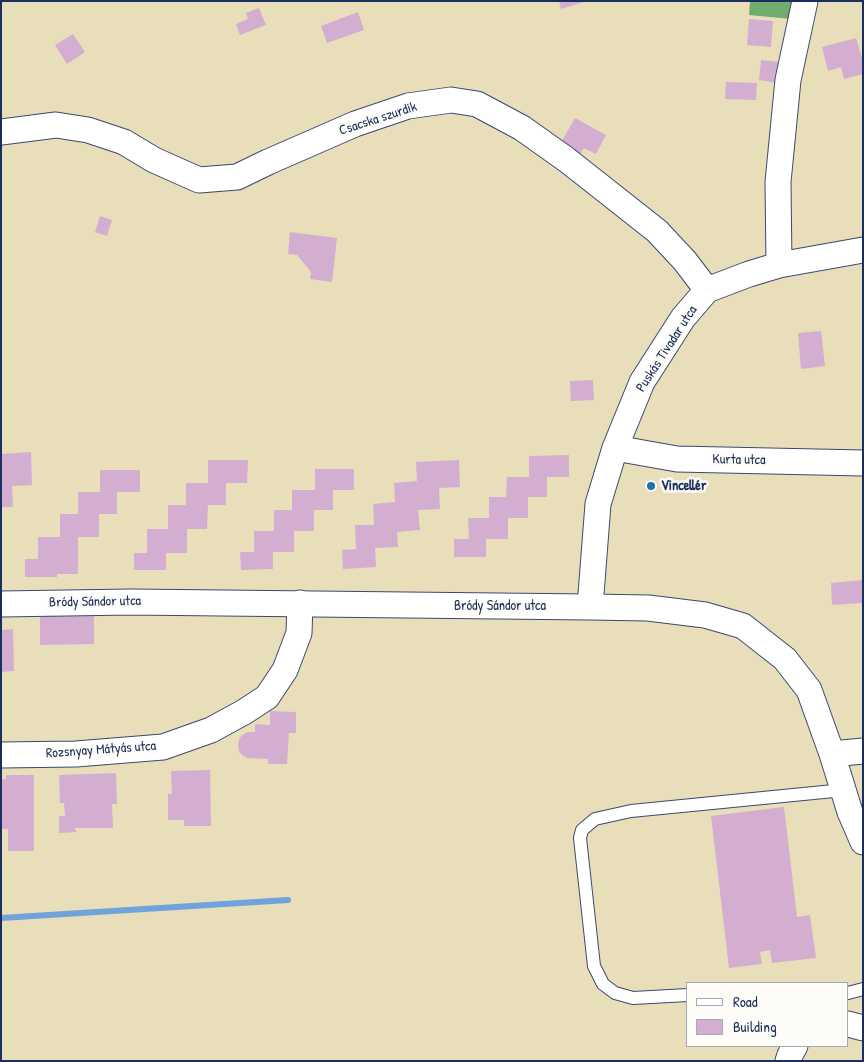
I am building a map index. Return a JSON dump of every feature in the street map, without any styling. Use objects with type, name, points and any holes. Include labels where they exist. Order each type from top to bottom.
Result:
[{"type":"street","points":[[779,265],[778,182],[788,80],[805,1]]},
{"type":"street","name":"Csacska szurdik","points":[[1,132],[56,125],[88,130],[124,142],[154,160],[200,180],[237,177],[355,124],[408,106],[451,100],[477,104],[522,128],[567,160],[657,231],[685,261],[707,290]]},
{"type":"street","name":"Puskás Tivadar utca","points":[[590,607],[598,504],[615,448],[642,382],[684,318],[707,290],[749,274],[779,265],[863,250]]},
{"type":"street","name":"Kurta utca","points":[[615,448],[677,459],[863,463]]},
{"type":"street","name":"Bródy Sándor utca","points":[[1,604],[131,602],[590,607],[648,608],[705,615],[743,626],[785,659],[809,690],[850,812],[863,842]]},
{"type":"street","name":"Rozsnyay Mátyás utca","points":[[1,755],[76,754],[163,747],[211,730],[267,697],[285,670],[299,633],[300,603]]},
{"type":"street","points":[[832,754],[863,751]]},
{"type":"street","points":[[849,1024],[863,1028]]},
{"type":"street","points":[[788,1061],[794,1047]]},
{"type":"lane","points":[[686,996],[633,998],[615,993],[603,984],[594,966],[580,838],[582,830],[596,819],[631,811],[844,790]]},
{"type":"lane","points":[[849,993],[863,989]]},
{"type":"green space","points":[[750,1],[805,1],[802,20],[749,15]]},
{"type":"building","points":[[559,1],[584,1],[584,2],[561,9]]},
{"type":"building","points":[[259,8],[266,25],[240,35],[236,24],[248,19],[246,13]]},
{"type":"building","points":[[358,12],[364,30],[327,43],[321,26]]},
{"type":"building","points":[[749,19],[773,21],[771,47],[747,45]]},
{"type":"building","points":[[73,34],[85,52],[67,64],[55,45]]},
{"type":"building","points":[[856,38],[863,62],[863,74],[844,79],[841,67],[828,71],[822,47]]},
{"type":"building","points":[[761,60],[780,62],[777,83],[759,80]]},
{"type":"building","points":[[726,82],[757,83],[756,100],[725,99]]},
{"type":"building","points":[[575,118],[606,135],[596,154],[584,148],[577,159],[558,148]]},
{"type":"building","points":[[100,216],[112,220],[107,236],[95,232]]},
{"type":"building","points":[[290,232],[337,238],[332,282],[310,279],[311,272],[297,255],[288,254]]},
{"type":"building","points":[[821,331],[825,366],[801,369],[798,333]]},
{"type":"building","points":[[593,380],[594,400],[571,401],[570,381]]},
{"type":"building","points":[[31,452],[32,485],[12,486],[13,507],[1,507],[1,454]]},
{"type":"building","points":[[569,455],[569,477],[547,477],[547,497],[528,497],[528,518],[508,518],[508,539],[486,539],[486,557],[454,557],[454,539],[469,539],[468,518],[489,518],[489,497],[506,497],[507,477],[529,477],[529,456]]},
{"type":"building","points":[[208,460],[248,460],[247,483],[226,483],[226,505],[208,505],[207,529],[187,529],[187,553],[166,553],[166,570],[134,570],[134,553],[147,553],[147,529],[168,529],[168,505],[186,505],[186,483],[208,483]]},
{"type":"building","points":[[459,460],[460,487],[439,488],[440,509],[418,510],[420,530],[397,532],[398,547],[375,548],[376,567],[343,569],[342,550],[356,549],[355,525],[374,525],[373,504],[395,502],[394,483],[417,481],[416,462]]},
{"type":"building","points":[[315,469],[354,469],[354,490],[333,490],[333,510],[314,510],[314,531],[294,531],[294,552],[273,552],[273,569],[241,570],[240,552],[254,552],[254,531],[274,531],[274,510],[292,510],[292,490],[315,490]]},
{"type":"building","points":[[100,470],[140,470],[140,492],[117,492],[117,514],[99,514],[99,537],[78,537],[78,574],[57,574],[57,577],[25,577],[25,559],[38,559],[38,537],[60,537],[60,514],[78,514],[78,492],[100,492]]},
{"type":"building","points":[[863,580],[863,603],[832,605],[831,583]]},
{"type":"building","points":[[94,615],[94,644],[40,645],[40,616]]},
{"type":"building","points":[[13,629],[14,671],[1,672],[1,630]]},
{"type":"building","points":[[270,711],[296,712],[296,733],[289,733],[287,764],[268,764],[268,759],[247,758],[239,751],[239,739],[248,732],[255,732],[255,724],[270,725]]},
{"type":"building","points":[[210,770],[211,826],[184,826],[184,820],[168,820],[168,794],[172,794],[171,771]]},
{"type":"building","points":[[116,773],[117,804],[112,804],[113,828],[74,828],[77,832],[59,833],[59,816],[65,816],[64,803],[60,803],[59,775]]},
{"type":"building","points":[[6,775],[34,775],[34,851],[8,851],[8,829],[1,829],[1,779],[6,779]]},
{"type":"building","points":[[784,807],[797,917],[810,915],[816,958],[772,963],[770,950],[760,952],[762,964],[729,968],[711,816]]},
{"type":"waterway","points":[[1,918],[288,900]]},
{"type":"place","name":"Vincellér","points":[[651,486]]}]
